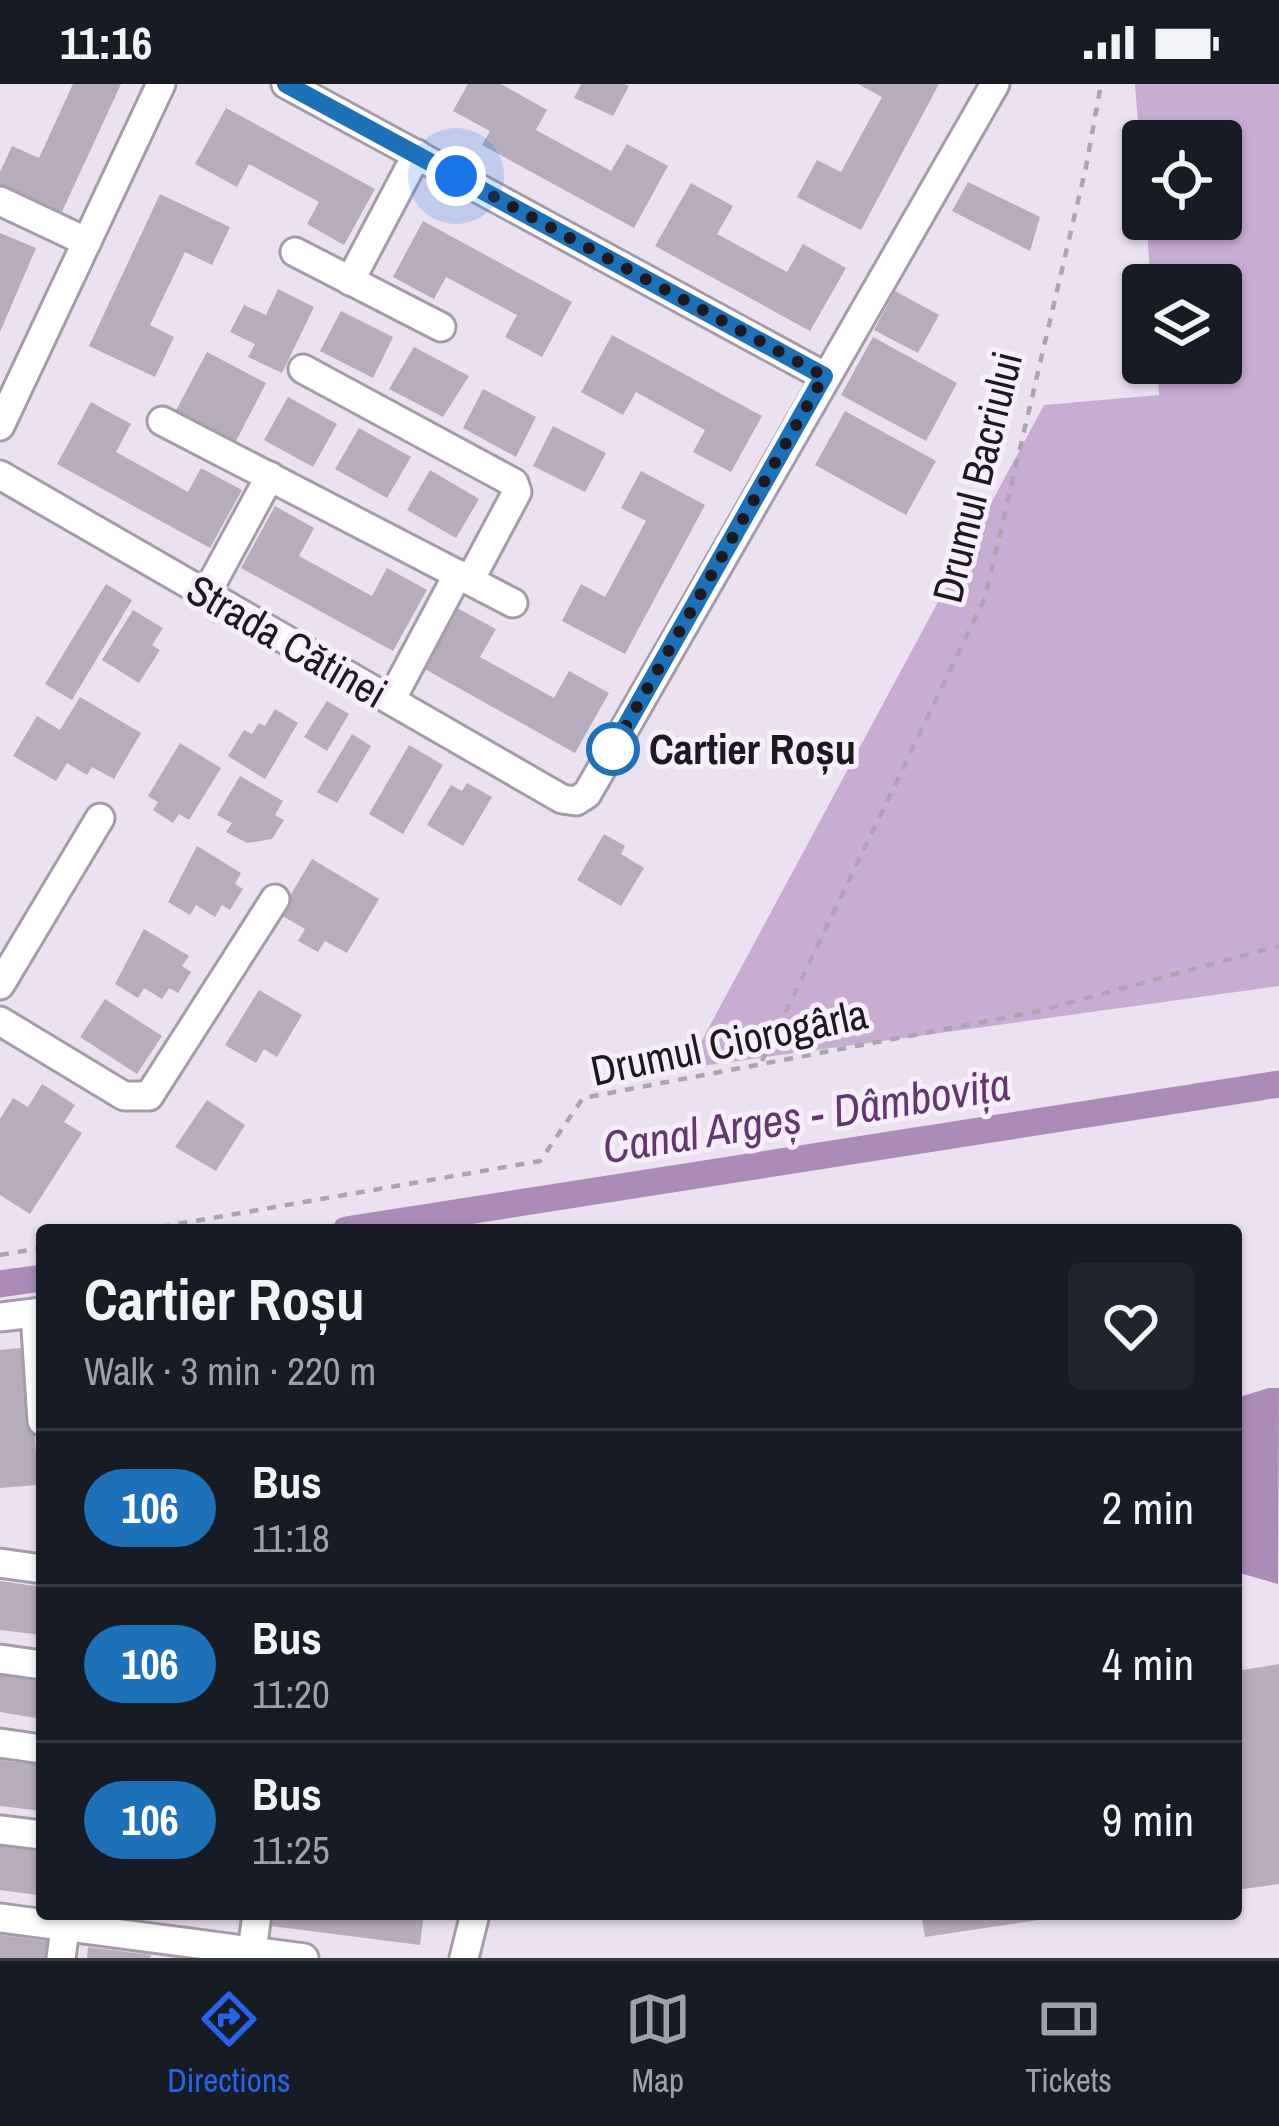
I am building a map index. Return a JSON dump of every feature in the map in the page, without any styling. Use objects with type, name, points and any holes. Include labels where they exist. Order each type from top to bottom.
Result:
[{"type":"street","points":[[0,426],[161,84]]},
{"type":"street","points":[[286,84],[824,376],[995,84]]},
{"type":"street","points":[[350,281],[418,154]]},
{"type":"street","points":[[0,201],[87,242]]},
{"type":"street","points":[[295,252],[441,327]]},
{"type":"street","points":[[303,369],[514,483],[517,492],[391,700]]},
{"type":"street","name":"Strada Cătinei","points":[[0,475],[562,799],[576,801],[596,779],[824,376]]},
{"type":"street","points":[[162,421],[512,603]]},
{"type":"street","points":[[206,594],[271,476]]},
{"type":"street","points":[[0,985],[100,818]]},
{"type":"street","points":[[0,1021],[124,1096],[149,1096],[275,899]]},
{"type":"street","points":[[0,1318],[36,1312]]},
{"type":"street","points":[[0,1563],[36,1567]]},
{"type":"street","points":[[0,1659],[36,1664]]},
{"type":"street","points":[[0,1743],[36,1748]]},
{"type":"street","points":[[0,1830],[36,1834]]},
{"type":"street","points":[[0,1918],[36,1919]]},
{"type":"street","points":[[61,1958],[66,1920],[278,1955]]},
{"type":"street","points":[[260,1920],[278,1955]]},
{"type":"street","points":[[464,1958],[474,1920]]},
{"type":"path","name":"Drumul Bacriului","points":[[762,1061],[985,598],[1101,84]]},
{"type":"path","name":"Drumul Ciorogârla","points":[[178,1224],[540,1161],[583,1098],[1035,1012],[1279,946]]},
{"type":"path","points":[[0,1255],[36,1249]]},
{"type":"shaded area","points":[[1135,84],[1279,84],[1279,986],[687,1068],[1044,405],[1159,395],[1158,384],[1242,384],[1242,264],[1149,264],[1148,240],[1242,240],[1242,120],[1138,120]]},
{"type":"shaded area","points":[[1279,1388],[1278,1584],[1242,1574],[1242,1396]]},
{"type":"building","points":[[73,84],[121,84],[60,216],[0,189],[0,172],[12,146],[39,158]]},
{"type":"building","points":[[468,84],[501,84],[547,110],[536,130],[611,171],[627,144],[668,166],[634,228],[482,145],[490,131],[453,111]]},
{"type":"building","points":[[581,84],[629,86],[613,116],[574,98]]},
{"type":"building","points":[[858,84],[939,84],[861,230],[797,197],[817,160],[841,172],[882,97]]},
{"type":"building","points":[[226,108],[375,189],[344,245],[307,224],[319,202],[249,164],[237,187],[195,164]]},
{"type":"building","points":[[968,182],[1040,217],[1030,251],[952,211]]},
{"type":"building","points":[[691,183],[733,206],[717,234],[787,272],[803,244],[846,268],[810,331],[655,246]]},
{"type":"building","points":[[160,194],[230,227],[212,265],[185,252],[150,325],[174,337],[155,377],[89,346]]},
{"type":"building","points":[[423,221],[572,302],[542,357],[505,337],[517,315],[446,277],[434,299],[393,277]]},
{"type":"building","points":[[0,233],[36,248],[0,332]]},
{"type":"building","points":[[278,289],[314,307],[282,373],[248,357],[255,344],[230,332],[244,305],[266,315]]},
{"type":"building","points":[[895,291],[939,315],[918,353],[874,330]]},
{"type":"building","points":[[341,311],[393,337],[373,378],[320,351]]},
{"type":"building","points":[[612,335],[762,416],[731,472],[693,452],[705,430],[636,392],[623,415],[581,392]]},
{"type":"building","points":[[873,337],[957,383],[926,441],[841,395]]},
{"type":"building","points":[[414,347],[469,376],[443,417],[389,389]]},
{"type":"building","points":[[207,352],[266,383],[234,445],[174,414]]},
{"type":"building","points":[[483,389],[536,417],[516,457],[463,428]]},
{"type":"building","points":[[288,397],[337,424],[313,467],[264,440]]},
{"type":"building","points":[[91,402],[131,424],[116,452],[188,492],[201,468],[242,490],[210,548],[57,464]]},
{"type":"building","points":[[845,411],[936,461],[906,515],[815,465]]},
{"type":"building","points":[[553,426],[606,453],[585,492],[533,466]]},
{"type":"building","points":[[359,428],[411,457],[387,498],[335,469]]},
{"type":"building","points":[[430,470],[479,499],[456,538],[407,510]]},
{"type":"building","points":[[641,471],[705,505],[625,654],[562,621],[581,584],[605,597],[646,521],[621,508]]},
{"type":"building","points":[[275,506],[314,528],[299,556],[372,596],[387,568],[427,590],[393,651],[241,568]]},
{"type":"building","points":[[106,584],[132,600],[72,700],[45,684]]},
{"type":"building","points":[[457,608],[496,629],[480,657],[554,698],[569,671],[609,693],[575,753],[423,668]]},
{"type":"building","points":[[133,610],[163,628],[152,645],[160,650],[139,683],[102,660]]},
{"type":"building","points":[[80,697],[141,733],[114,779],[92,767],[87,775],[67,763],[56,781],[13,756],[37,716],[60,730]]},
{"type":"building","points":[[327,701],[349,714],[327,751],[304,737]]},
{"type":"building","points":[[275,709],[298,723],[265,779],[228,756],[244,730],[252,734],[259,723],[265,726]]},
{"type":"building","points":[[352,734],[371,746],[337,803],[317,792]]},
{"type":"building","points":[[180,743],[221,768],[189,820],[179,814],[173,823],[153,810],[158,802],[148,796]]},
{"type":"building","points":[[409,745],[443,765],[403,834],[369,814]]},
{"type":"building","points":[[240,776],[283,801],[275,815],[284,820],[272,839],[247,843],[226,832],[232,823],[217,815]]},
{"type":"building","points":[[467,783],[492,797],[463,846],[427,825],[451,785],[462,791]]},
{"type":"building","points":[[604,834],[625,846],[621,854],[644,868],[621,906],[577,880]]},
{"type":"building","points":[[197,846],[241,873],[235,884],[243,889],[230,910],[222,905],[215,917],[196,905],[190,915],[168,902]]},
{"type":"building","points":[[312,859],[379,899],[347,953],[325,941],[318,952],[298,941],[305,929],[279,914]]},
{"type":"building","points":[[144,929],[189,956],[182,966],[191,972],[178,993],[169,988],[162,999],[144,988],[138,998],[115,984]]},
{"type":"building","points":[[259,990],[302,1015],[277,1057],[264,1049],[256,1063],[225,1045]]},
{"type":"building","points":[[105,999],[162,1036],[137,1074],[80,1037]]},
{"type":"building","points":[[42,1084],[75,1105],[64,1122],[82,1133],[30,1214],[0,1195],[0,1119],[13,1098],[28,1107]]},
{"type":"building","points":[[207,1100],[245,1125],[216,1171],[175,1147]]},
{"type":"building","points":[[21,1348],[25,1397],[32,1396],[36,1485],[0,1488],[0,1350]]},
{"type":"building","points":[[0,1581],[36,1586],[36,1634],[0,1630]]},
{"type":"building","points":[[0,1664],[36,1670],[36,1718],[0,1712]]},
{"type":"building","points":[[1279,1664],[1279,1884],[1242,1889],[1242,1670]]},
{"type":"building","points":[[0,1760],[36,1764],[36,1810],[0,1806]]},
{"type":"building","points":[[0,1844],[36,1849],[36,1895],[0,1890]]},
{"type":"building","points":[[272,1920],[423,1920],[420,1945],[271,1926]]},
{"type":"building","points":[[922,1920],[1038,1920],[925,1937]]},
{"type":"building","points":[[0,1935],[53,1942],[51,1958],[0,1958]]},
{"type":"building","points":[[88,1947],[151,1955],[87,1958]]},
{"type":"waterway","name":"Canal Argeș - Dâmbovița","points":[[384,1224],[1279,1084]]},
{"type":"waterway","name":"Canal Argeș - Dâmbovița","points":[[0,1284],[36,1279]]},
{"type":"bus line","name":"106","points":[[286,84],[824,376],[613,749]]},
{"type":"place","name":"Cartier Roșu","points":[[613,749]]},
{"type":"route","points":[[456,176],[824,376],[613,749]]}]
